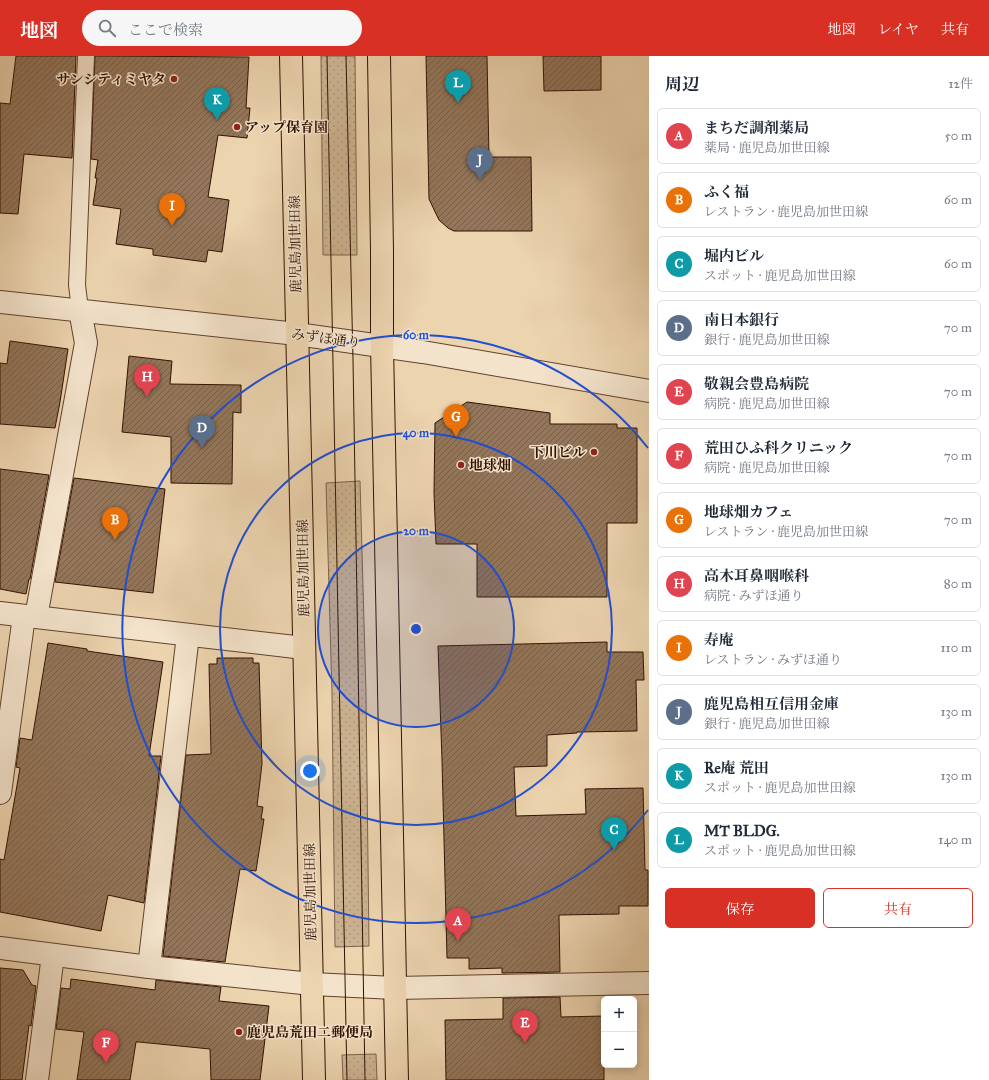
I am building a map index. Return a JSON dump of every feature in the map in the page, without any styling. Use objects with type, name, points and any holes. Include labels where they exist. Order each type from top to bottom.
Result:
[{"type":"main road","name":"鹿児島加世田線","points":[[291,56],[314,1080]]},
{"type":"main road","points":[[379,56],[382,346],[397,1080]]},
{"type":"street","name":"みずほ通り","points":[[0,302],[297,334],[382,346],[649,391]]},
{"type":"street","points":[[0,793],[30,616],[86,343],[80,310]]},
{"type":"street","points":[[0,613],[304,648]]},
{"type":"street","points":[[149,967],[188,635]]},
{"type":"street","points":[[0,948],[149,967],[312,984],[395,988],[649,983]]},
{"type":"street","points":[[37,1080],[53,955]]},
{"type":"lane","points":[[80,310],[78,285],[86,56]]},
{"type":"shaded area","points":[[321,56],[355,56],[357,255],[323,255]]},
{"type":"shaded area","points":[[360,481],[366,693],[369,946],[335,947],[332,694],[326,483]]},
{"type":"shaded area","points":[[376,1054],[377,1080],[343,1080],[342,1055]]},
{"type":"building","points":[[16,56],[76,56],[72,158],[24,154],[18,214],[0,213],[0,103],[10,104]]},
{"type":"building","points":[[95,56],[249,57],[246,108],[250,108],[247,138],[218,135],[208,197],[229,200],[222,252],[208,250],[206,262],[153,255],[153,249],[116,244],[121,209],[93,205],[98,160],[91,159]]},
{"type":"building","points":[[426,56],[487,56],[489,157],[531,157],[532,231],[454,231],[439,220],[429,199]]},
{"type":"building","points":[[543,56],[601,56],[601,90],[544,91]]},
{"type":"building","points":[[10,341],[68,349],[55,428],[0,424],[0,363],[7,364]]},
{"type":"building","points":[[129,356],[172,361],[170,384],[241,385],[241,413],[233,412],[232,484],[171,483],[171,437],[122,432]]},
{"type":"building","points":[[467,402],[550,413],[550,424],[617,424],[617,428],[637,428],[637,523],[607,523],[607,597],[477,597],[477,544],[436,544],[434,493],[435,423]]},
{"type":"building","points":[[0,469],[49,475],[26,594],[0,589]]},
{"type":"building","points":[[74,478],[165,489],[153,593],[55,582]]},
{"type":"building","points":[[607,642],[607,652],[643,652],[644,680],[636,680],[637,731],[577,732],[547,735],[547,766],[514,767],[516,816],[586,814],[585,789],[643,788],[645,870],[648,870],[648,906],[619,906],[619,914],[559,915],[560,972],[502,973],[502,968],[469,969],[469,958],[447,958],[438,646]]},
{"type":"building","points":[[48,643],[87,649],[87,651],[163,662],[149,756],[161,756],[144,903],[108,895],[101,931],[0,912],[0,859],[4,860],[20,768],[16,767],[20,738],[32,740]]},
{"type":"building","points":[[217,658],[253,658],[253,663],[259,663],[262,764],[257,806],[263,807],[261,819],[264,819],[256,871],[240,869],[225,962],[163,956],[186,755],[211,754],[209,664],[217,664]]},
{"type":"building","points":[[0,968],[23,970],[32,985],[36,986],[22,1080],[0,1080]]},
{"type":"building","points":[[71,979],[155,990],[156,980],[221,987],[219,1001],[269,1006],[260,1080],[211,1080],[210,1049],[136,1042],[130,1080],[77,1080],[84,1032],[56,1029],[61,988],[70,989]]},
{"type":"building","points":[[560,997],[561,1017],[601,1016],[601,1068],[604,1068],[604,1080],[446,1080],[445,1020],[503,1019],[503,998]]},
{"type":"tram line","points":[[327,56],[347,1080]]},
{"type":"tram line","points":[[346,56],[353,360],[365,1080]]},
{"type":"place","name":"サンシティミヤタ","points":[[174,79]]},
{"type":"place","name":"MT BLDG.","points":[[458,103]]},
{"type":"place","name":"Re庵 荒田","points":[[217,120]]},
{"type":"place","name":"アップ保育園","points":[[237,127]]},
{"type":"place","name":"鹿児島相互信用金庫","points":[[480,180]]},
{"type":"place","name":"寿庵","points":[[172,226]]},
{"type":"place","name":"高木耳鼻咽喉科","points":[[147,397]]},
{"type":"place","name":"地球畑カフェ","points":[[456,437]]},
{"type":"place","name":"南日本銀行","points":[[202,448]]},
{"type":"place","name":"下川ビル","points":[[594,452]]},
{"type":"place","name":"地球畑","points":[[461,465]]},
{"type":"place","name":"ふく福","points":[[115,540]]},
{"type":"place","name":"堀内ビル","points":[[614,850]]},
{"type":"place","name":"まちだ調剤薬局","points":[[458,941]]},
{"type":"place","name":"鹿児島荒田二郵便局","points":[[239,1032]]},
{"type":"place","name":"敬親会豊島病院","points":[[525,1043]]},
{"type":"place","name":"荒田ひふ科クリニック","points":[[106,1063]]}]
